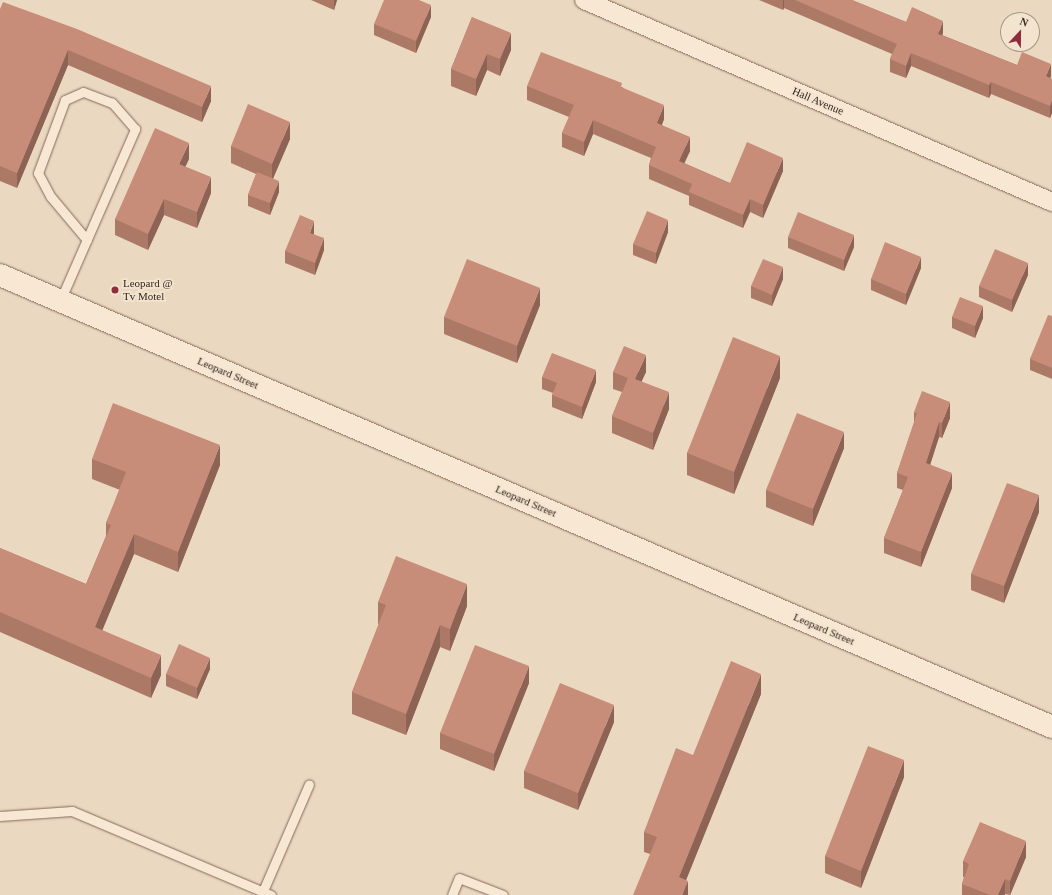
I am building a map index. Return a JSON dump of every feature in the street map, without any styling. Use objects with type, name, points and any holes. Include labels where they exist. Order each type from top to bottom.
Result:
[{"type":"main road","name":"Leopard Street","points":[[0,275],[1052,727]]},
{"type":"street","name":"Hall Avenue","points":[[584,0],[1051,200]]},
{"type":"lane","points":[[60,301],[87,240],[135,129],[112,103],[83,92],[65,100],[38,173],[51,197],[87,240]]},
{"type":"lane","points":[[0,816],[72,811],[267,893],[309,784]]},
{"type":"lane","points":[[452,895],[459,878],[503,895]]},
{"type":"building","points":[[384,0],[419,0],[431,5],[416,41],[374,24]]},
{"type":"building","points":[[795,0],[852,0],[906,22],[912,7],[943,21],[938,34],[1017,65],[1022,52],[1051,64],[1046,76],[1052,79],[1052,100],[1050,106],[991,82],[989,85],[911,53],[906,66],[890,59],[897,44]]},
{"type":"building","points":[[3,2],[77,29],[211,86],[202,107],[68,50],[17,173],[0,166],[0,9]]},
{"type":"building","points":[[472,17],[511,33],[500,59],[487,54],[476,79],[451,69]]},
{"type":"building","points":[[541,52],[622,83],[621,87],[664,105],[657,123],[690,137],[679,161],[730,183],[747,142],[783,158],[763,205],[750,199],[743,215],[689,192],[692,184],[649,165],[656,147],[593,120],[584,142],[562,133],[574,105],[527,86]]},
{"type":"building","points":[[248,104],[290,122],[272,164],[231,146]]},
{"type":"building","points":[[155,128],[189,143],[179,164],[211,177],[197,212],[164,199],[148,234],[115,219]]},
{"type":"building","points":[[257,172],[279,181],[270,203],[248,195]]},
{"type":"building","points":[[647,211],[668,220],[656,253],[633,244]]},
{"type":"building","points":[[798,212],[854,235],[844,260],[788,237]]},
{"type":"building","points":[[300,215],[314,221],[310,233],[324,238],[315,263],[285,251]]},
{"type":"building","points":[[885,242],[921,257],[906,294],[871,279]]},
{"type":"building","points":[[995,249],[1028,263],[1012,300],[979,286]]},
{"type":"building","points":[[467,259],[540,288],[517,346],[444,317]]},
{"type":"building","points":[[763,259],[783,267],[772,295],[751,286]]},
{"type":"building","points":[[960,297],[983,306],[975,326],[952,317]]},
{"type":"building","points":[[1048,315],[1052,316],[1052,368],[1030,359]]},
{"type":"building","points":[[733,337],[780,356],[734,472],[687,453]]},
{"type":"building","points":[[624,346],[646,355],[635,379],[669,392],[653,433],[612,416],[628,378],[613,372]]},
{"type":"building","points":[[552,353],[596,370],[582,407],[552,395],[557,383],[542,377]]},
{"type":"building","points":[[922,391],[950,402],[942,423],[939,422],[926,463],[952,473],[921,552],[884,538],[908,477],[897,473],[917,413],[914,412]]},
{"type":"building","points":[[113,403],[220,445],[178,552],[134,534],[95,627],[161,655],[151,678],[0,612],[0,548],[86,584],[111,525],[106,523],[126,472],[92,459]]},
{"type":"building","points":[[797,413],[844,432],[813,509],[766,490]]},
{"type":"building","points":[[1007,483],[1039,495],[1004,586],[971,574]]},
{"type":"building","points":[[396,556],[467,584],[450,629],[440,625],[406,714],[352,692],[386,605],[378,602]]},
{"type":"building","points":[[179,644],[210,658],[197,688],[166,674]]},
{"type":"building","points":[[475,645],[529,666],[494,754],[440,733]]},
{"type":"building","points":[[731,661],[761,674],[679,877],[688,881],[682,895],[633,895],[657,837],[644,832],[676,748],[693,755]]},
{"type":"building","points":[[560,683],[614,705],[578,793],[524,771]]},
{"type":"building","points":[[868,746],[904,760],[861,871],[825,856]]},
{"type":"building","points":[[980,822],[1026,841],[1010,881],[1005,879],[998,895],[990,895],[962,884],[969,864],[963,861]]},
{"type":"place","name":"Leopard @ Tv Motel","points":[[115,290]]}]
